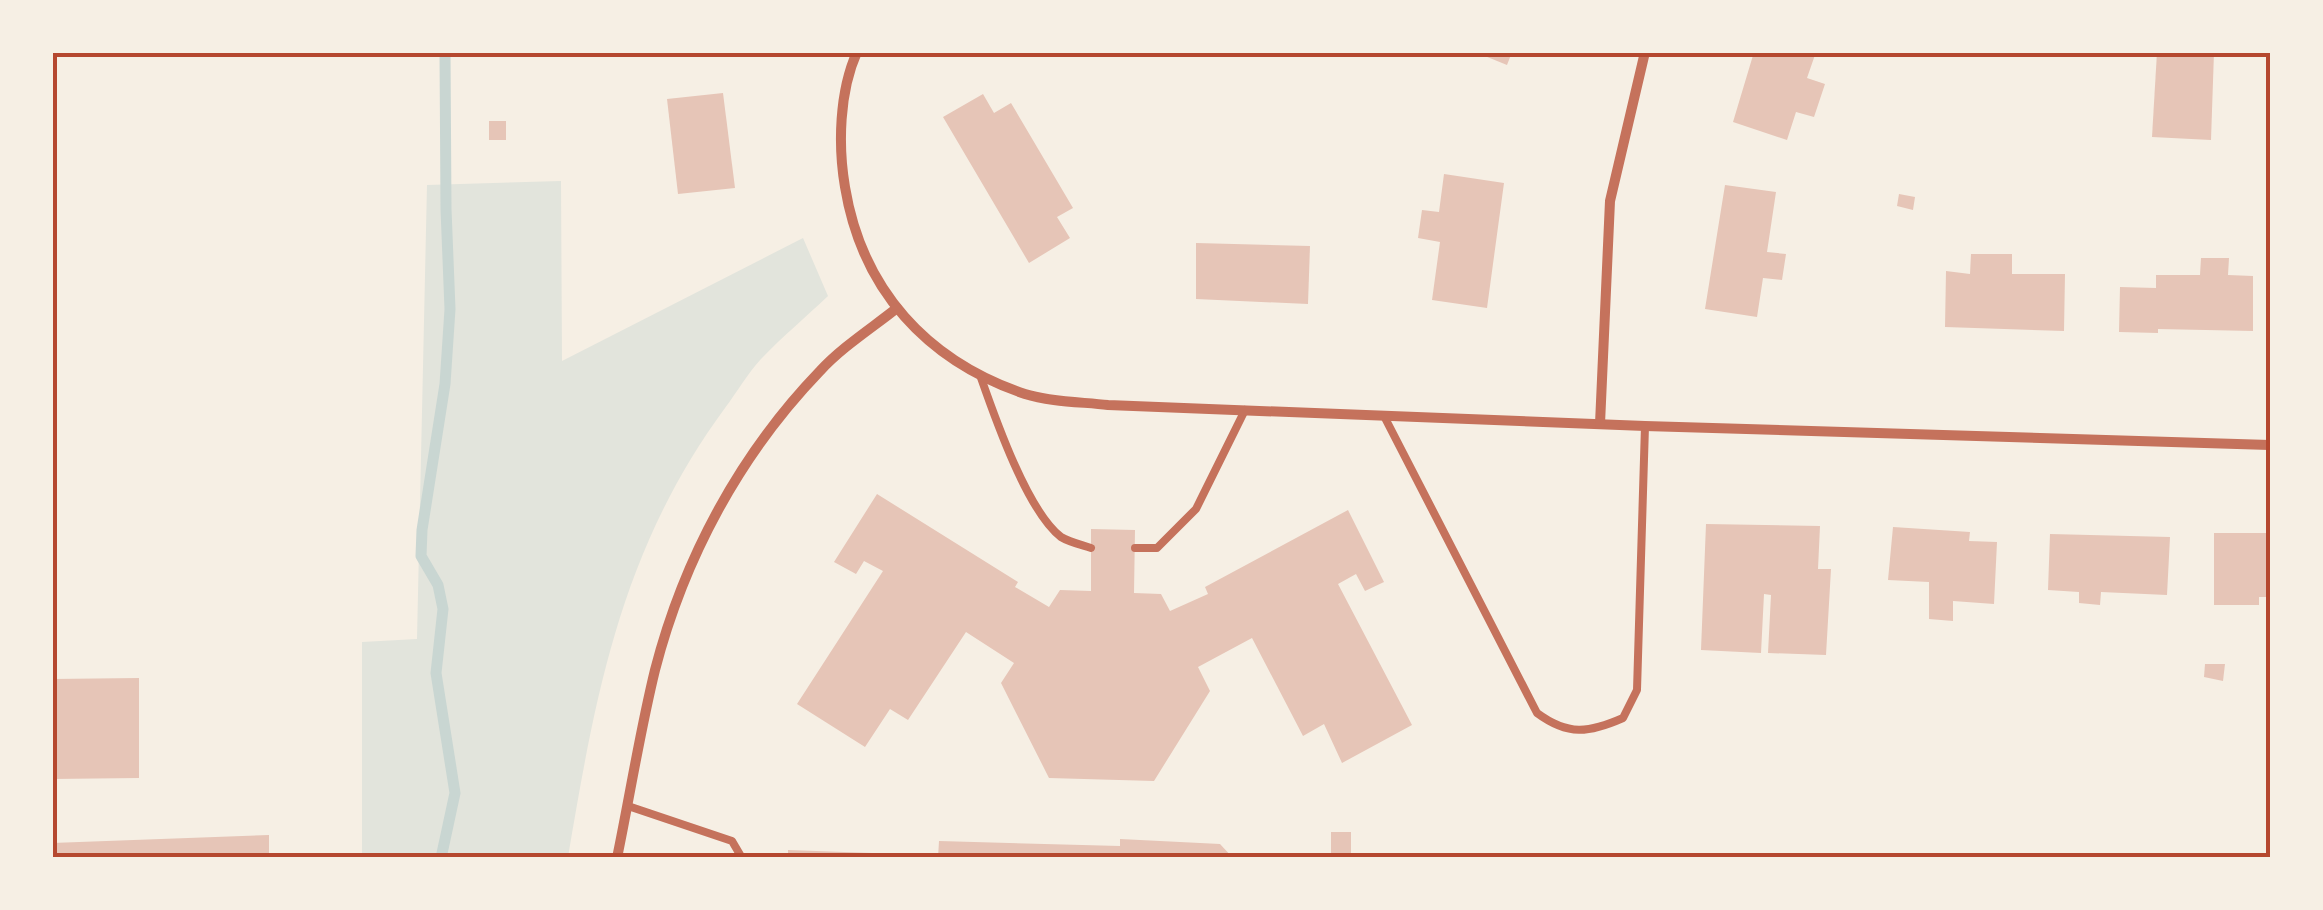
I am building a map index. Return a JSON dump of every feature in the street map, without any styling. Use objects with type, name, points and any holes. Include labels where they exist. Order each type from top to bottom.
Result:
[{"type":"street","points":[[857,52],[843,114],[840,158],[856,236],[867,264],[919,334],[980,375],[1029,395],[1108,405],[2270,445]]},
{"type":"street","points":[[1600,424],[1610,200],[1645,52]]},
{"type":"street","points":[[617,858],[656,670],[676,600],[713,519],[737,475],[776,419],[823,367],[897,308]]},
{"type":"lane","points":[[980,375],[1005,448],[1042,512],[1062,537],[1091,548]]},
{"type":"lane","points":[[1134,548],[1157,548],[1196,509],[1245,410]]},
{"type":"lane","points":[[1384,416],[1537,713],[1555,726],[1576,730],[1600,728],[1623,718],[1637,690],[1645,426]]},
{"type":"lane","points":[[628,806],[732,841],[742,858]]},
{"type":"path","points":[[1573,858],[1637,858]]},
{"type":"shaded area","points":[[561,181],[562,361],[803,238],[828,296],[752,370],[690,461],[661,514],[618,623],[590,736],[568,857],[362,857],[362,642],[417,639],[427,185]]},
{"type":"building","points":[[1475,52],[1512,52],[1507,65]]},
{"type":"building","points":[[1754,52],[1816,52],[1807,78],[1825,84],[1814,117],[1796,112],[1787,140],[1733,122]]},
{"type":"building","points":[[2157,52],[2214,52],[2211,140],[2152,137]]},
{"type":"building","points":[[723,93],[735,188],[678,194],[667,99]]},
{"type":"building","points":[[983,94],[994,113],[1011,103],[1073,208],[1057,217],[1070,238],[1029,263],[943,117]]},
{"type":"building","points":[[489,121],[506,121],[506,140],[489,140]]},
{"type":"building","points":[[1444,174],[1504,183],[1487,308],[1432,300],[1440,242],[1418,238],[1422,210],[1439,212]]},
{"type":"building","points":[[1725,185],[1776,192],[1767,252],[1786,254],[1782,280],[1763,278],[1757,317],[1705,309]]},
{"type":"building","points":[[1899,194],[1915,197],[1913,210],[1897,206]]},
{"type":"building","points":[[1196,243],[1310,246],[1308,304],[1196,299]]},
{"type":"building","points":[[1971,254],[2012,254],[2012,274],[2065,274],[2064,331],[1945,327],[1946,271],[1970,274]]},
{"type":"building","points":[[2201,258],[2229,258],[2228,275],[2253,276],[2253,331],[2119,332],[2120,287],[2156,288],[2156,275],[2200,275]]},
{"type":"building","points":[[877,494],[1018,582],[1015,587],[1049,607],[1060,590],[1091,591],[1091,529],[1135,530],[1134,593],[1161,594],[1170,611],[1208,594],[1205,587],[1348,510],[1384,582],[1365,591],[1356,574],[1338,584],[1412,725],[1342,763],[1324,724],[1303,736],[1252,638],[1198,667],[1210,691],[1154,781],[1049,778],[1001,683],[1014,663],[966,632],[908,720],[890,709],[865,747],[797,704],[883,571],[864,561],[856,574],[834,562]]},
{"type":"building","points":[[1706,524],[1820,526],[1818,569],[1831,569],[1826,655],[1768,653],[1771,595],[1764,594],[1761,653],[1701,650]]},
{"type":"building","points":[[1893,527],[1970,532],[1969,541],[1997,542],[1994,604],[1953,601],[1953,621],[1929,619],[1929,582],[1888,580]]},
{"type":"building","points":[[2214,533],[2270,533],[2270,597],[2259,597],[2259,605],[2214,605]]},
{"type":"building","points":[[2050,534],[2170,537],[2167,595],[2101,592],[2100,605],[2079,603],[2079,592],[2048,590]]},
{"type":"building","points":[[2205,664],[2225,664],[2223,681],[2204,677]]},
{"type":"building","points":[[139,678],[139,778],[52,779],[52,679]]},
{"type":"building","points":[[1331,832],[1351,832],[1351,858],[1331,858]]},
{"type":"building","points":[[269,835],[269,858],[52,858],[52,843]]},
{"type":"building","points":[[1120,839],[1220,844],[1233,858],[938,858],[939,841],[1120,846]]},
{"type":"building","points":[[788,850],[900,854],[900,858],[788,858]]},
{"type":"waterway","points":[[441,858],[455,793],[436,673],[443,609],[438,585],[421,556],[445,384],[450,309],[445,52]]}]
